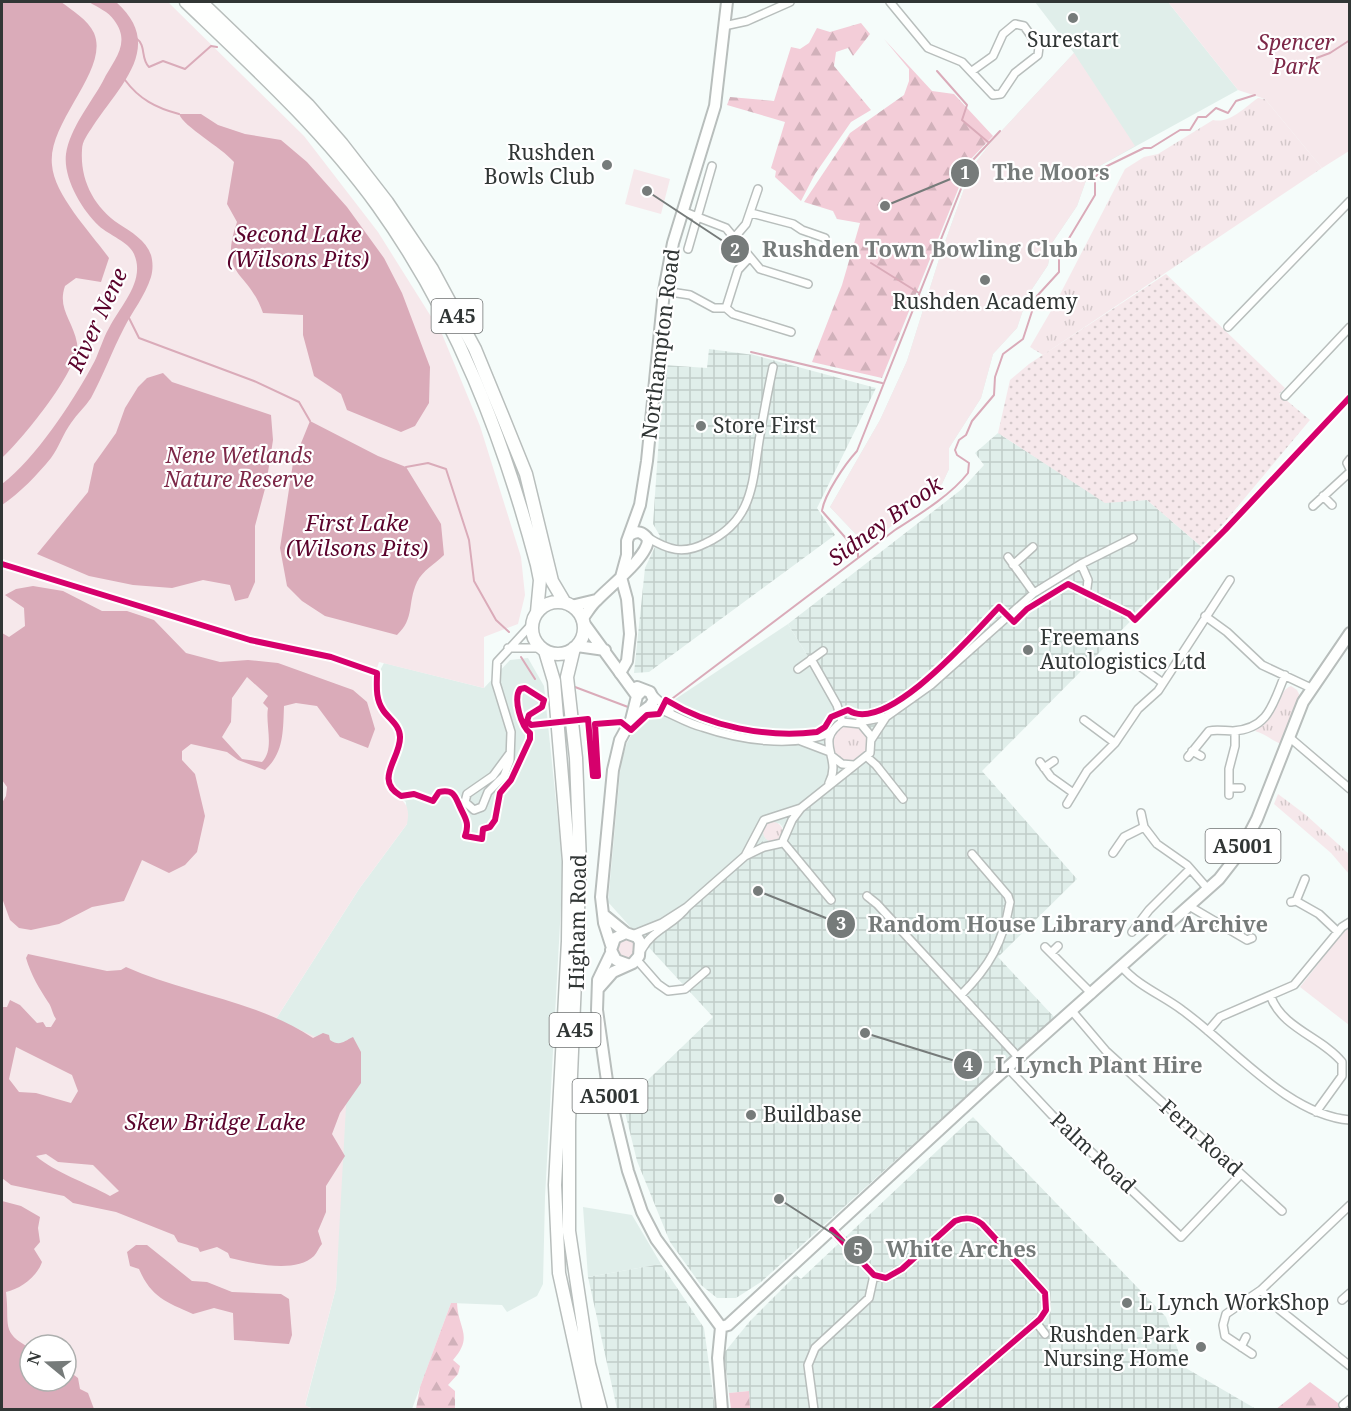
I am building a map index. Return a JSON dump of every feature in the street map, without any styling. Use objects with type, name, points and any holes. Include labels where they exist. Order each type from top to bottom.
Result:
[{"type":"highway","name":"A45","points":[[186,2],[277,90],[334,152],[378,206],[424,277],[464,351],[506,455],[540,580],[535,618]]},
{"type":"highway","name":"A45","points":[[201,2],[300,97],[342,144],[387,202],[432,269],[475,349],[511,436],[529,484],[552,581],[568,604]]},
{"type":"highway","points":[[553,603],[568,604],[583,621],[583,635],[575,647],[560,654],[543,649],[534,637],[535,618],[553,603]]},
{"type":"highway","name":"Higham Road","points":[[575,647],[567,677],[576,758],[580,863],[569,1122],[569,1231],[589,1364],[602,1410]]},
{"type":"highway","name":"A45","points":[[543,649],[554,681],[569,861],[568,941],[555,1185],[559,1273],[589,1410]]},
{"type":"main road","name":"Northampton Road","points":[[639,535],[638,513],[647,461],[664,291],[682,211],[705,145],[715,106],[727,2]]},
{"type":"main road","points":[[627,599],[621,577],[628,548],[627,541],[639,535],[643,551]]},
{"type":"main road","points":[[628,548],[634,552],[643,551]]},
{"type":"main road","points":[[635,958],[615,960],[604,923],[601,897],[613,770],[620,740],[644,700],[623,677],[583,621],[596,600],[621,577],[643,551]]},
{"type":"main road","points":[[623,677],[628,649],[627,599],[632,565]]},
{"type":"main road","points":[[568,604],[596,600]]},
{"type":"main road","name":"A5001","points":[[629,934],[615,938],[600,974],[597,1010],[602,1056],[633,1187],[656,1239],[704,1301],[723,1319],[746,1306],[832,1230],[1018,1057],[1092,994],[1208,889],[1240,852],[1272,786],[1289,737],[1311,688],[1350,633]]},
{"type":"main road","points":[[575,647],[605,650]]},
{"type":"main road","points":[[598,989],[613,972],[635,958],[640,942],[604,915]]},
{"type":"main road","points":[[722,1410],[717,1358],[723,1319]]},
{"type":"street","points":[[724,26],[747,21],[790,2]]},
{"type":"street","points":[[890,2],[928,48],[958,58],[991,94],[999,95],[1015,73],[1038,55],[1040,47],[1024,26],[1015,24],[1003,34],[993,56],[972,71]]},
{"type":"street","points":[[688,249],[712,166]]},
{"type":"street","points":[[734,238],[743,230],[758,189]]},
{"type":"street","points":[[1228,327],[1350,201]]},
{"type":"street","points":[[682,211],[719,224],[734,238],[749,258],[768,272],[808,284]]},
{"type":"street","points":[[751,213],[786,222],[825,238]]},
{"type":"street","points":[[726,308],[738,270],[749,258]]},
{"type":"street","points":[[664,291],[690,295],[714,308],[726,308],[733,314],[791,332]]},
{"type":"street","points":[[1285,396],[1350,327]]},
{"type":"street","points":[[639,535],[659,546],[678,551],[697,548],[724,533],[744,510],[756,469],[773,368]]},
{"type":"street","points":[[1313,506],[1350,470],[1347,463],[1350,459]]},
{"type":"street","points":[[1323,496],[1332,505]]},
{"type":"street","points":[[783,842],[801,808],[829,783],[867,757],[872,740],[886,717],[931,685],[1034,593],[1081,564],[1133,538]]},
{"type":"street","points":[[643,551],[659,546]]},
{"type":"street","points":[[1014,565],[1033,548]]},
{"type":"street","points":[[1008,557],[1034,593]]},
{"type":"street","points":[[1081,564],[1088,580],[1087,588]]},
{"type":"street","points":[[1067,804],[1072,792],[1087,771],[1114,744],[1138,709],[1163,683],[1230,580]]},
{"type":"street","points":[[1206,616],[1262,664],[1311,688]]},
{"type":"street","points":[[510,753],[493,776],[466,796],[468,807],[479,809],[508,767],[510,753],[511,732],[495,671],[497,662],[535,618]]},
{"type":"street","points":[[508,648],[543,649]]},
{"type":"street","points":[[798,669],[823,651]]},
{"type":"street","points":[[811,660],[837,705],[842,722]]},
{"type":"street","points":[[1134,662],[1163,683]]},
{"type":"street","points":[[1201,756],[1190,754],[1209,731],[1234,731],[1255,726],[1267,715],[1285,675]]},
{"type":"street","points":[[644,700],[700,727],[754,738],[798,740],[830,733],[842,722],[858,722],[886,717]]},
{"type":"street","points":[[644,700],[672,713]]},
{"type":"street","points":[[1084,720],[1114,744]]},
{"type":"street","points":[[858,722],[867,729],[872,740]]},
{"type":"street","points":[[1234,731],[1235,746],[1229,769],[1229,792],[1241,788]]},
{"type":"street","points":[[829,783],[834,774],[828,741],[830,733]]},
{"type":"street","points":[[1289,737],[1350,789]]},
{"type":"street","points":[[798,740],[831,754],[842,764],[854,765]]},
{"type":"street","points":[[867,757],[903,799]]},
{"type":"street","points":[[1054,761],[1042,765],[1056,781],[1072,792]]},
{"type":"street","points":[[475,790],[481,792],[485,799]]},
{"type":"street","points":[[745,856],[764,820],[801,808]]},
{"type":"street","points":[[1141,813],[1144,827],[1157,844],[1190,869],[1208,889]]},
{"type":"street","points":[[774,817],[782,820],[788,829]]},
{"type":"street","points":[[1112,854],[1124,837],[1144,827]]},
{"type":"street","points":[[759,831],[761,840],[770,845]]},
{"type":"street","points":[[629,934],[662,922],[687,907],[745,856],[783,842]]},
{"type":"street","points":[[783,842],[831,900]]},
{"type":"street","points":[[961,995],[973,984],[999,946],[1010,902],[1008,896],[972,854]]},
{"type":"street","points":[[1132,932],[1146,908],[1190,869]]},
{"type":"street","points":[[1305,879],[1294,902],[1319,914],[1338,932]]},
{"type":"street","points":[[867,896],[877,904],[1018,1057]]},
{"type":"street","points":[[1189,906],[1247,940],[1252,938]]},
{"type":"street","points":[[687,907],[681,916],[647,940],[635,958],[658,984],[668,991],[685,989],[706,971]]},
{"type":"street","points":[[1209,1031],[1220,1017],[1271,997],[1294,985],[1338,932],[1350,922]]},
{"type":"street","points":[[1058,946],[1048,950],[1092,994]]},
{"type":"street","points":[[1122,967],[1137,981],[1209,1031],[1286,1095],[1330,1118],[1350,1120]]},
{"type":"street","points":[[1271,997],[1275,1007],[1289,1021],[1342,1062],[1342,1076],[1316,1112]]},
{"type":"street","name":"Fern Road","points":[[1072,1011],[1106,1051],[1282,1211]]},
{"type":"street","name":"Palm Road","points":[[1007,1067],[1052,1115],[1181,1237],[1240,1174]]},
{"type":"street","points":[[1252,1354],[1225,1335],[1225,1317],[1230,1309],[1261,1290],[1350,1205]]},
{"type":"street","points":[[832,1230],[874,1275],[881,1278],[891,1276],[954,1221],[961,1218],[975,1219],[1045,1293],[1046,1310],[1036,1322],[934,1410]]},
{"type":"street","points":[[814,1410],[809,1358],[815,1348],[869,1298],[874,1275]]},
{"type":"street","points":[[1261,1290],[1280,1310],[1350,1366]]},
{"type":"street","points":[[1342,1300],[1350,1293]]},
{"type":"street","points":[[1036,1322],[1046,1334]]},
{"type":"street","points":[[1241,1347],[1246,1337]]},
{"type":"street","points":[[1343,1405],[1350,1399]]},
{"type":"shaded area","name":"Rushden Academy","points":[[1035,2],[1168,2],[1238,90],[1089,172],[1077,206],[1052,243],[1048,265],[1028,295],[1017,328],[993,354],[981,398],[949,448],[949,469],[942,484],[867,546],[830,507],[880,420],[907,361],[941,253],[972,167],[994,139],[1074,53]]},
{"type":"shaded area","points":[[709,349],[754,355],[876,388],[817,508],[835,535],[649,672],[634,673],[645,568],[660,536],[653,524],[664,365],[707,368]]},
{"type":"shaded area","points":[[998,433],[1105,502],[1147,500],[1203,548],[982,771],[1077,879],[998,957],[1054,1017],[761,1282],[736,1298],[717,1298],[701,1285],[670,1242],[637,1161],[623,1104],[713,1017],[643,941],[693,904],[766,838],[771,842],[784,830],[782,826],[827,787],[845,761],[852,761],[864,732],[859,727],[845,726],[837,704],[788,624],[962,489],[984,465],[975,453]]},
{"type":"shaded area","points":[[788,624],[837,704],[845,726],[838,729],[838,757],[845,761],[827,787],[782,826],[779,823],[764,835],[766,838],[693,904],[643,941],[608,902],[621,762],[627,743],[634,730],[647,718]]},
{"type":"shaded area","points":[[528,658],[544,686],[563,869],[545,1197],[543,1284],[537,1296],[507,1312],[502,1305],[451,1303],[412,1409],[318,1410],[305,1406],[336,1288],[338,1238],[276,1019],[359,889],[407,824],[406,802],[389,789],[386,778],[387,767],[398,740],[397,733],[377,704],[371,687],[384,663],[484,688],[510,660]]},
{"type":"shaded area","points":[[973,1117],[1166,1317],[1184,1367],[1256,1409],[750,1409],[749,1391],[729,1393],[724,1353],[750,1321],[796,1275],[801,1279]]},
{"type":"shaded area","points":[[583,1207],[632,1215],[661,1264],[588,1277]]},
{"type":"shaded area","points":[[661,1264],[704,1328],[715,1408],[617,1409],[588,1277]]},
{"type":"green space","name":"Nene Wetlands Nature Reserve","points":[[2,2],[168,2],[304,136],[378,232],[442,334],[480,426],[521,557],[525,595],[518,624],[484,637],[484,688],[379,662],[372,682],[373,696],[394,725],[398,737],[396,748],[388,764],[387,781],[394,793],[405,803],[408,815],[407,824],[359,889],[276,1019],[349,1052],[336,1288],[305,1405],[311,1409],[2,1410]]},
{"type":"green space","name":"Spencer Park","points":[[1168,2],[1349,2],[1349,151],[1322,168],[1265,99],[1238,90]]},
{"type":"green space","points":[[861,23],[870,34],[853,56],[848,48],[836,52],[834,66],[871,110],[851,122],[815,174],[801,201],[775,177],[776,171],[771,168],[785,122],[727,105],[730,97],[774,101],[791,47],[800,49],[809,43],[817,28],[830,32]]},
{"type":"green space","points":[[884,39],[932,91],[954,94],[993,136],[970,160],[882,378],[812,362],[842,285],[860,223],[837,219],[833,211],[804,202],[850,133],[904,95],[909,81],[909,69]]},
{"type":"green space","name":"Rushden Academy","points":[[1074,53],[1135,146],[1089,172],[1077,206],[1052,243],[1048,265],[1028,295],[1017,328],[993,354],[981,398],[949,448],[949,469],[942,484],[867,546],[830,507],[880,420],[907,361],[941,253],[972,167],[994,139]]},
{"type":"green space","points":[[1258,98],[1265,99],[1322,168],[1043,355],[1030,347],[1055,304],[1125,169],[1144,157],[1158,154],[1213,120],[1225,120],[1231,117]]},
{"type":"green space","points":[[634,169],[670,179],[661,214],[625,204]]},
{"type":"green space","points":[[1166,274],[1285,388],[1279,394],[1310,420],[1203,548],[1147,500],[1105,503],[998,433],[1010,380],[1029,364]]},
{"type":"green space","points":[[1291,686],[1300,696],[1282,744],[1255,731],[1266,720],[1287,688]]},
{"type":"green space","points":[[850,725],[863,730],[868,743],[863,756],[850,761],[837,756],[832,743],[837,730]]},
{"type":"green space","points":[[1278,794],[1306,815],[1349,854],[1349,874],[1331,853],[1274,804]]},
{"type":"green space","points":[[773,822],[780,825],[783,832],[780,839],[773,842],[766,839],[763,832],[766,825]]},
{"type":"green space","points":[[1349,928],[1349,1025],[1300,987],[1343,932]]},
{"type":"green space","points":[[627,939],[634,942],[637,949],[634,956],[627,959],[620,956],[617,949],[620,942]]},
{"type":"green space","points":[[451,1303],[457,1303],[464,1338],[463,1345],[453,1360],[460,1366],[458,1374],[448,1385],[455,1391],[455,1409],[416,1409],[420,1387]]},
{"type":"green space","points":[[1310,1382],[1346,1409],[1275,1410]]},
{"type":"green space","points":[[749,1391],[750,1409],[731,1409],[729,1393]]},
{"type":"water","points":[[2,2],[61,2],[84,20],[94,33],[97,48],[93,63],[59,131],[53,148],[52,165],[54,177],[66,201],[109,258],[101,282],[76,278],[65,286],[63,302],[77,343],[76,354],[70,369],[48,404],[2,458]]},
{"type":"water","points":[[89,2],[116,2],[130,18],[137,34],[138,50],[125,81],[84,141],[82,147],[83,172],[90,192],[102,209],[146,245],[152,258],[152,274],[91,398],[68,427],[51,458],[28,483],[2,505],[2,484],[40,445],[74,397],[104,337],[130,293],[137,274],[137,264],[131,250],[99,226],[80,203],[71,183],[66,163],[68,144],[72,135],[116,59],[121,44],[119,29],[112,17]]},
{"type":"water","name":"Second Lake (Wilsons Pits)","points":[[179,114],[201,114],[218,125],[245,134],[281,140],[307,162],[347,207],[384,258],[402,293],[430,367],[429,403],[415,426],[401,432],[347,410],[341,394],[314,376],[303,335],[303,315],[263,313],[257,299],[237,272],[231,254],[237,222],[227,204],[234,162],[188,125]]},
{"type":"water","points":[[163,373],[172,382],[271,415],[273,440],[266,485],[255,526],[255,582],[248,598],[235,601],[230,585],[203,580],[172,588],[133,585],[89,576],[37,554],[88,492],[94,464],[116,433],[125,408],[138,387],[147,378]]},
{"type":"water","name":"First Lake (Wilsons Pits)","points":[[310,421],[378,456],[406,467],[441,524],[444,555],[419,578],[414,590],[409,617],[397,635],[325,616],[302,601],[287,586],[280,548],[293,463]]},
{"type":"water","points":[[33,586],[63,591],[102,611],[127,611],[154,620],[186,653],[220,662],[248,660],[278,663],[353,690],[367,702],[375,729],[368,748],[340,737],[317,706],[296,703],[284,706],[283,733],[279,749],[265,770],[238,760],[227,752],[191,744],[182,751],[182,760],[195,774],[205,816],[197,852],[185,865],[169,873],[142,860],[124,901],[92,907],[59,924],[31,930],[19,928],[10,920],[2,898],[2,803],[7,787],[2,780],[2,633],[9,637],[25,626],[24,608],[5,595],[16,589]],"holes":[[[247,677],[268,696],[263,703],[268,708],[269,743],[266,757],[262,762],[242,759],[222,737],[231,722],[232,698]]]},
{"type":"water","name":"Skew Bridge Lake","points":[[28,954],[107,971],[121,970],[126,967],[269,1015],[313,1038],[323,1033],[329,1035],[333,1042],[339,1043],[353,1037],[361,1052],[361,1083],[340,1113],[332,1134],[345,1156],[326,1186],[326,1212],[318,1231],[322,1244],[314,1256],[296,1265],[273,1266],[230,1258],[228,1253],[217,1247],[200,1252],[198,1248],[178,1242],[174,1235],[116,1212],[73,1203],[64,1196],[11,1185],[2,1178],[2,1007],[7,1007],[10,1000],[20,1005],[37,1023],[43,1022],[46,1027],[51,1027],[56,1019],[26,958]],"holes":[[[16,1047],[72,1075],[78,1091],[71,1103],[36,1093],[19,1092],[9,1079]],[[46,1154],[58,1162],[93,1165],[119,1191],[110,1196],[61,1172],[36,1156]]]},
{"type":"water","points":[[2,1201],[21,1206],[40,1217],[38,1228],[40,1242],[34,1249],[42,1262],[40,1267],[27,1282],[6,1292],[8,1326],[10,1332],[18,1340],[18,1393],[78,1393],[78,1378],[80,1389],[88,1393],[94,1409],[2,1409]]},
{"type":"water","points":[[136,1245],[147,1245],[192,1281],[207,1282],[232,1292],[281,1294],[289,1299],[292,1335],[289,1344],[234,1340],[233,1313],[214,1308],[193,1314],[160,1298],[149,1286],[139,1269],[130,1266],[127,1252]]},
{"type":"waterway","points":[[136,38],[149,67],[163,61],[185,69],[211,46],[217,47]]},
{"type":"waterway","name":"Sidney Brook","points":[[1300,64],[1330,53],[1350,40]]},
{"type":"waterway","points":[[937,71],[967,105],[962,120],[988,142]]},
{"type":"waterway","points":[[125,80],[149,102],[179,114]]},
{"type":"waterway","name":"Sidney Brook","points":[[673,698],[895,530],[934,504],[968,473],[969,463],[957,455],[955,450],[959,440],[966,435],[972,421],[994,395],[995,377],[1003,354],[1023,339],[1037,296],[1059,272],[1059,255],[1095,195],[1095,178],[1101,169],[1144,148],[1151,148],[1180,130],[1190,130],[1198,117],[1206,117],[1216,108],[1228,113],[1236,101],[1255,95]]},
{"type":"waterway","points":[[858,558],[858,552],[822,511],[824,504],[836,480],[857,451],[972,161],[1000,131]]},
{"type":"waterway","points":[[871,263],[919,293]]},
{"type":"waterway","points":[[129,318],[139,338],[254,381],[299,402],[310,421]]},
{"type":"waterway","points":[[751,352],[882,383]]},
{"type":"waterway","points":[[406,467],[428,463],[446,469],[469,540],[474,581],[496,620],[509,632]]},
{"type":"waterway","points":[[521,657],[535,679]]},
{"type":"waterway","points":[[575,687],[628,707]]},
{"type":"cycle path","points":[[2,564],[250,640],[331,657],[377,673],[379,701],[400,733],[399,745],[389,776],[389,783],[393,790],[401,796],[414,794],[433,801],[439,792],[451,793],[466,821],[465,836],[482,839],[483,829],[490,827],[495,820],[500,793],[511,780],[530,739],[530,733],[519,712],[517,699],[520,689],[525,688],[544,700],[542,707],[529,715],[527,721],[531,725],[588,719],[593,776],[598,776],[595,724],[621,722],[631,730],[647,715],[659,714],[666,700],[720,724],[758,732],[817,732],[825,727],[831,717],[848,710],[864,714],[884,708],[906,695],[929,678],[999,607],[1014,622],[1027,609],[1068,584],[1129,614],[1135,620],[1225,530],[1350,397]]},
{"type":"cycle path","points":[[832,1230],[874,1275],[886,1278],[902,1269],[955,1221],[972,1219],[982,1224],[1045,1293],[1046,1310],[1040,1319],[934,1410]]},
{"type":"place","name":"Surestart","points":[[1073,18]]},
{"type":"place","name":"Rushden Bowls Club","points":[[607,165]]},
{"type":"place","name":"Rushden Town Bowling Club","points":[[647,191]]},
{"type":"place","name":"The Moors","points":[[885,206]]},
{"type":"place","name":"Rushden Academy","points":[[985,280]]},
{"type":"place","name":"Store First","points":[[701,426]]},
{"type":"place","name":"Freemans Autologistics Ltd","points":[[1028,650]]},
{"type":"place","name":"Random House Library and Archive","points":[[758,891]]},
{"type":"place","name":"L Lynch Plant Hire","points":[[865,1033]]},
{"type":"place","name":"Buildbase","points":[[751,1115]]},
{"type":"place","name":"White Arches","points":[[779,1199]]},
{"type":"place","name":"L Lynch WorkShop","points":[[1127,1303]]},
{"type":"place","name":"Rushden Park Nursing Home","points":[[1201,1347]]},
{"type":"water label","name":"River Nene","points":[[97,320]]}]
